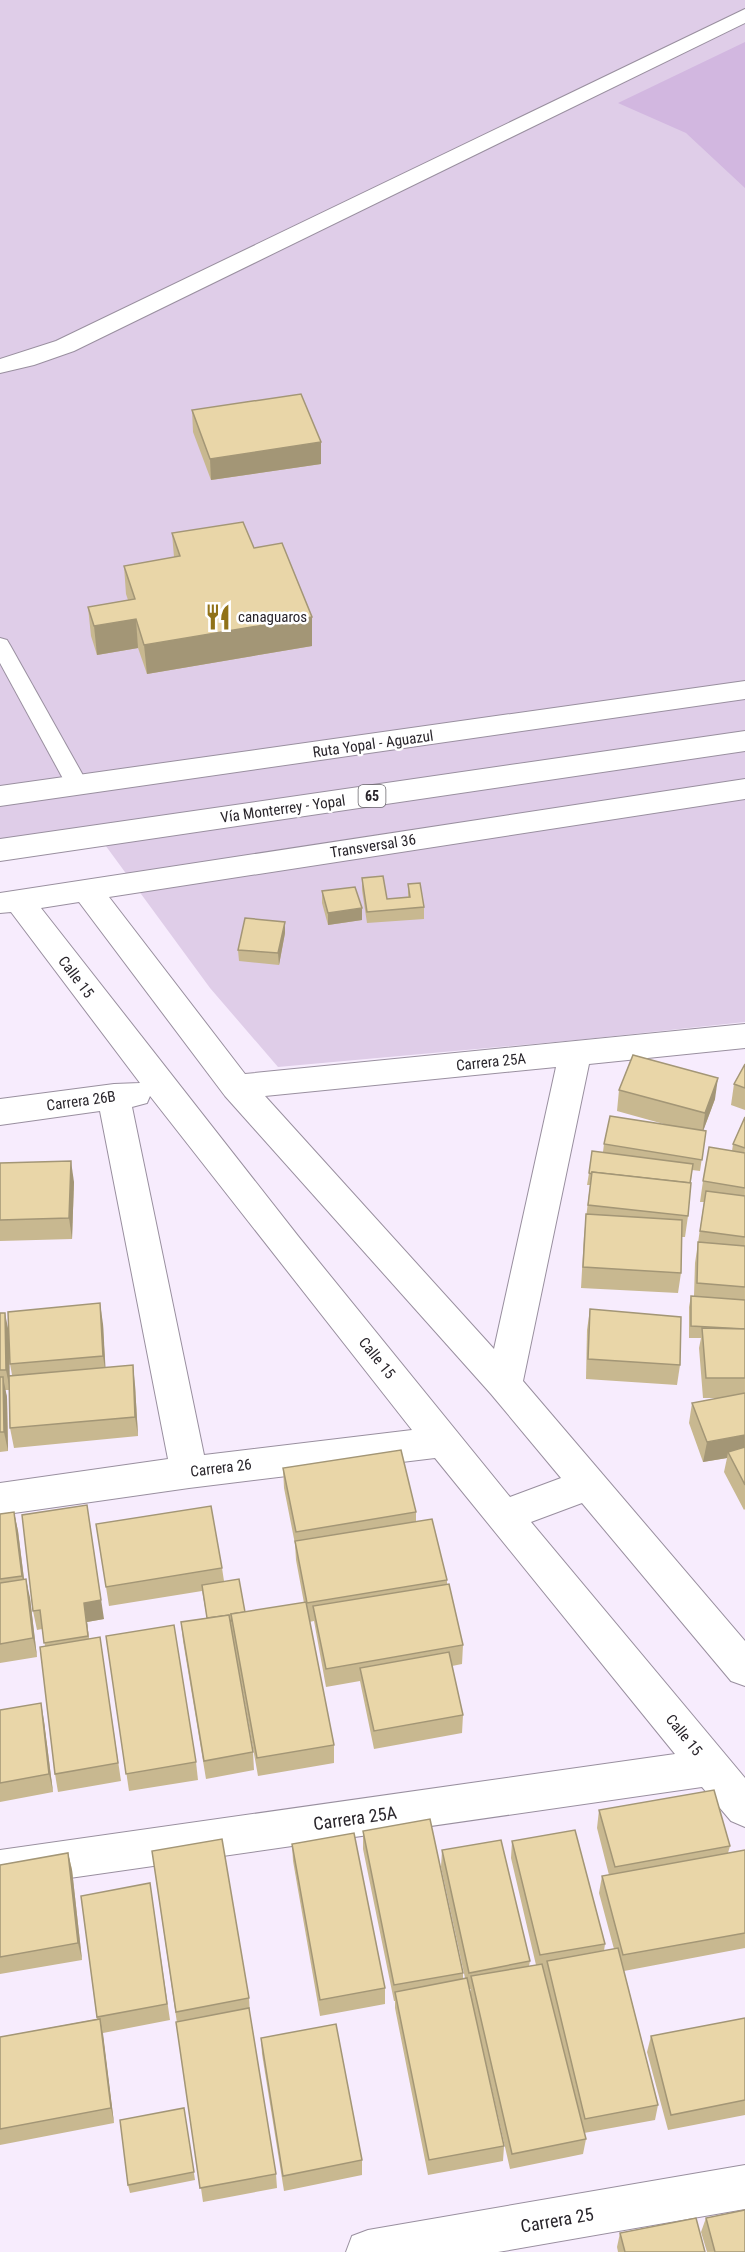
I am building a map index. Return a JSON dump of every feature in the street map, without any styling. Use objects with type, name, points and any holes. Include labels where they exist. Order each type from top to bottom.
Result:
[{"type":"main road","points":[[0,366],[26,360],[65,346],[745,15]]},
{"type":"main road","name":"Vía Monterrey - Yopal","points":[[0,850],[745,741]]},
{"type":"main road","name":"Transversal 36","points":[[9,902],[745,789]]},
{"type":"main road","points":[[87,891],[237,1087],[504,1384],[745,1669]]},
{"type":"main road","name":"Calle 15","points":[[9,902],[504,1516],[745,1808]]},
{"type":"main road","name":"Carrera 25A","points":[[237,1087],[745,1036]]},
{"type":"main road","points":[[504,1384],[574,1053]]},
{"type":"main road","name":"Carrera 26B","points":[[0,1112],[161,1090]]},
{"type":"main road","points":[[114,1096],[189,1472]]},
{"type":"main road","name":"Carrera 26","points":[[0,1499],[189,1472],[444,1442]]},
{"type":"main road","points":[[504,1516],[588,1484]]},
{"type":"main road","name":"Carrera 25A","points":[[0,1869],[711,1767]]},
{"type":"main road","name":"Carrera 25","points":[[368,2252],[745,2187]]},
{"type":"lane","points":[[0,645],[78,786]]},
{"type":"lane","name":"Ruta Yopal - Aguazul","points":[[0,796],[745,690]]},
{"type":"shaded area","points":[[0,0],[745,0],[745,1022],[577,1040],[278,1067],[210,988],[100,838],[0,852]]},
{"type":"shaded area","points":[[745,42],[745,188],[686,133],[618,103]]},
{"type":"building","points":[[301,394],[321,442],[210,459],[192,410]]},
{"type":"building","name":"canaguaros","points":[[243,522],[254,548],[282,543],[312,617],[144,645],[136,619],[94,626],[88,607],[135,599],[124,566],[180,556],[172,533]]},
{"type":"building","points":[[383,876],[387,899],[410,897],[408,884],[420,883],[424,907],[367,912],[362,878]]},
{"type":"building","points":[[355,887],[362,908],[328,913],[322,891]]},
{"type":"building","points":[[245,918],[285,922],[278,953],[238,950]]},
{"type":"building","points":[[633,1055],[718,1078],[705,1113],[619,1090]]},
{"type":"building","points":[[745,1064],[745,1088],[734,1084]]},
{"type":"building","points":[[610,1116],[706,1131],[702,1160],[604,1144]]},
{"type":"building","points":[[745,1117],[745,1148],[733,1144]]},
{"type":"building","points":[[709,1147],[745,1153],[745,1188],[703,1181]]},
{"type":"building","points":[[592,1151],[693,1164],[690,1183],[592,1172],[592,1174],[589,1173]]},
{"type":"building","points":[[71,1161],[69,1218],[0,1220],[0,1163]]},
{"type":"building","points":[[592,1172],[691,1183],[688,1216],[588,1205]]},
{"type":"building","points":[[706,1191],[745,1196],[745,1237],[700,1231]]},
{"type":"building","points":[[586,1214],[682,1220],[681,1273],[583,1267]]},
{"type":"building","points":[[698,1242],[745,1246],[745,1287],[697,1283]]},
{"type":"building","points":[[691,1296],[745,1300],[745,1329],[691,1326]]},
{"type":"building","points":[[100,1303],[103,1356],[10,1364],[8,1312]]},
{"type":"building","points":[[590,1309],[681,1317],[680,1365],[588,1359]]},
{"type":"building","points":[[0,1313],[5,1313],[6,1370],[0,1370]]},
{"type":"building","points":[[702,1328],[745,1329],[745,1378],[706,1378]]},
{"type":"building","points":[[133,1365],[135,1417],[10,1428],[9,1376]]},
{"type":"building","points":[[0,1377],[3,1377],[4,1432],[0,1432]]},
{"type":"building","points":[[745,1393],[745,1435],[707,1442],[692,1403]]},
{"type":"building","points":[[745,1447],[745,1485],[728,1452]]},
{"type":"building","points":[[401,1450],[416,1512],[296,1532],[283,1468]]},
{"type":"building","points":[[87,1505],[101,1600],[84,1603],[88,1636],[44,1643],[40,1610],[33,1611],[22,1515]]},
{"type":"building","points":[[211,1506],[222,1568],[106,1587],[96,1524]]},
{"type":"building","points":[[14,1512],[22,1576],[0,1579],[0,1514]]},
{"type":"building","points":[[432,1519],[447,1580],[307,1603],[295,1541]]},
{"type":"building","points":[[26,1579],[33,1638],[0,1644],[0,1583]]},
{"type":"building","points":[[239,1579],[245,1612],[231,1614],[232,1621],[229,1615],[207,1618],[202,1585]]},
{"type":"building","points":[[449,1584],[463,1645],[326,1669],[313,1606]]},
{"type":"building","points":[[306,1602],[334,1745],[257,1758],[231,1614]]},
{"type":"building","points":[[229,1615],[253,1752],[204,1761],[181,1622]]},
{"type":"building","points":[[174,1625],[196,1762],[126,1774],[106,1636]]},
{"type":"building","points":[[100,1637],[118,1763],[55,1774],[40,1647]]},
{"type":"building","points":[[449,1652],[463,1715],[374,1731],[360,1668]]},
{"type":"building","points":[[41,1703],[49,1774],[0,1783],[0,1710]]},
{"type":"building","points":[[714,1790],[730,1846],[615,1867],[599,1810]]},
{"type":"building","points":[[430,1819],[463,1973],[394,1985],[363,1831]]},
{"type":"building","points":[[575,1830],[605,1944],[540,1955],[512,1841]]},
{"type":"building","points":[[354,1833],[385,1988],[320,2000],[292,1844]]},
{"type":"building","points":[[222,1839],[249,1998],[176,2012],[152,1851]]},
{"type":"building","points":[[501,1840],[530,1961],[469,1973],[442,1850]]},
{"type":"building","points":[[745,1850],[745,1933],[623,1955],[602,1876]]},
{"type":"building","points":[[68,1853],[78,1943],[0,1957],[0,1865]]},
{"type":"building","points":[[150,1883],[167,2004],[97,2017],[81,1896]]},
{"type":"building","points":[[618,1948],[658,2105],[585,2119],[547,1961]]},
{"type":"building","points":[[542,1964],[586,2139],[512,2154],[471,1976]]},
{"type":"building","points":[[467,1978],[504,2146],[429,2160],[395,1992]]},
{"type":"building","points":[[249,2008],[276,2174],[200,2188],[176,2022]]},
{"type":"building","points":[[745,2018],[745,2100],[671,2115],[651,2036]]},
{"type":"building","points":[[100,2019],[111,2108],[0,2129],[0,2037]]},
{"type":"building","points":[[336,2024],[362,2160],[283,2176],[261,2038]]},
{"type":"building","points":[[184,2108],[194,2172],[128,2185],[120,2120]]},
{"type":"building","points":[[745,2210],[745,2252],[715,2252],[706,2218]]},
{"type":"building","points":[[696,2218],[705,2252],[625,2252],[620,2233]]},
{"type":"place","name":"canaguaros","points":[[218,617]]}]
